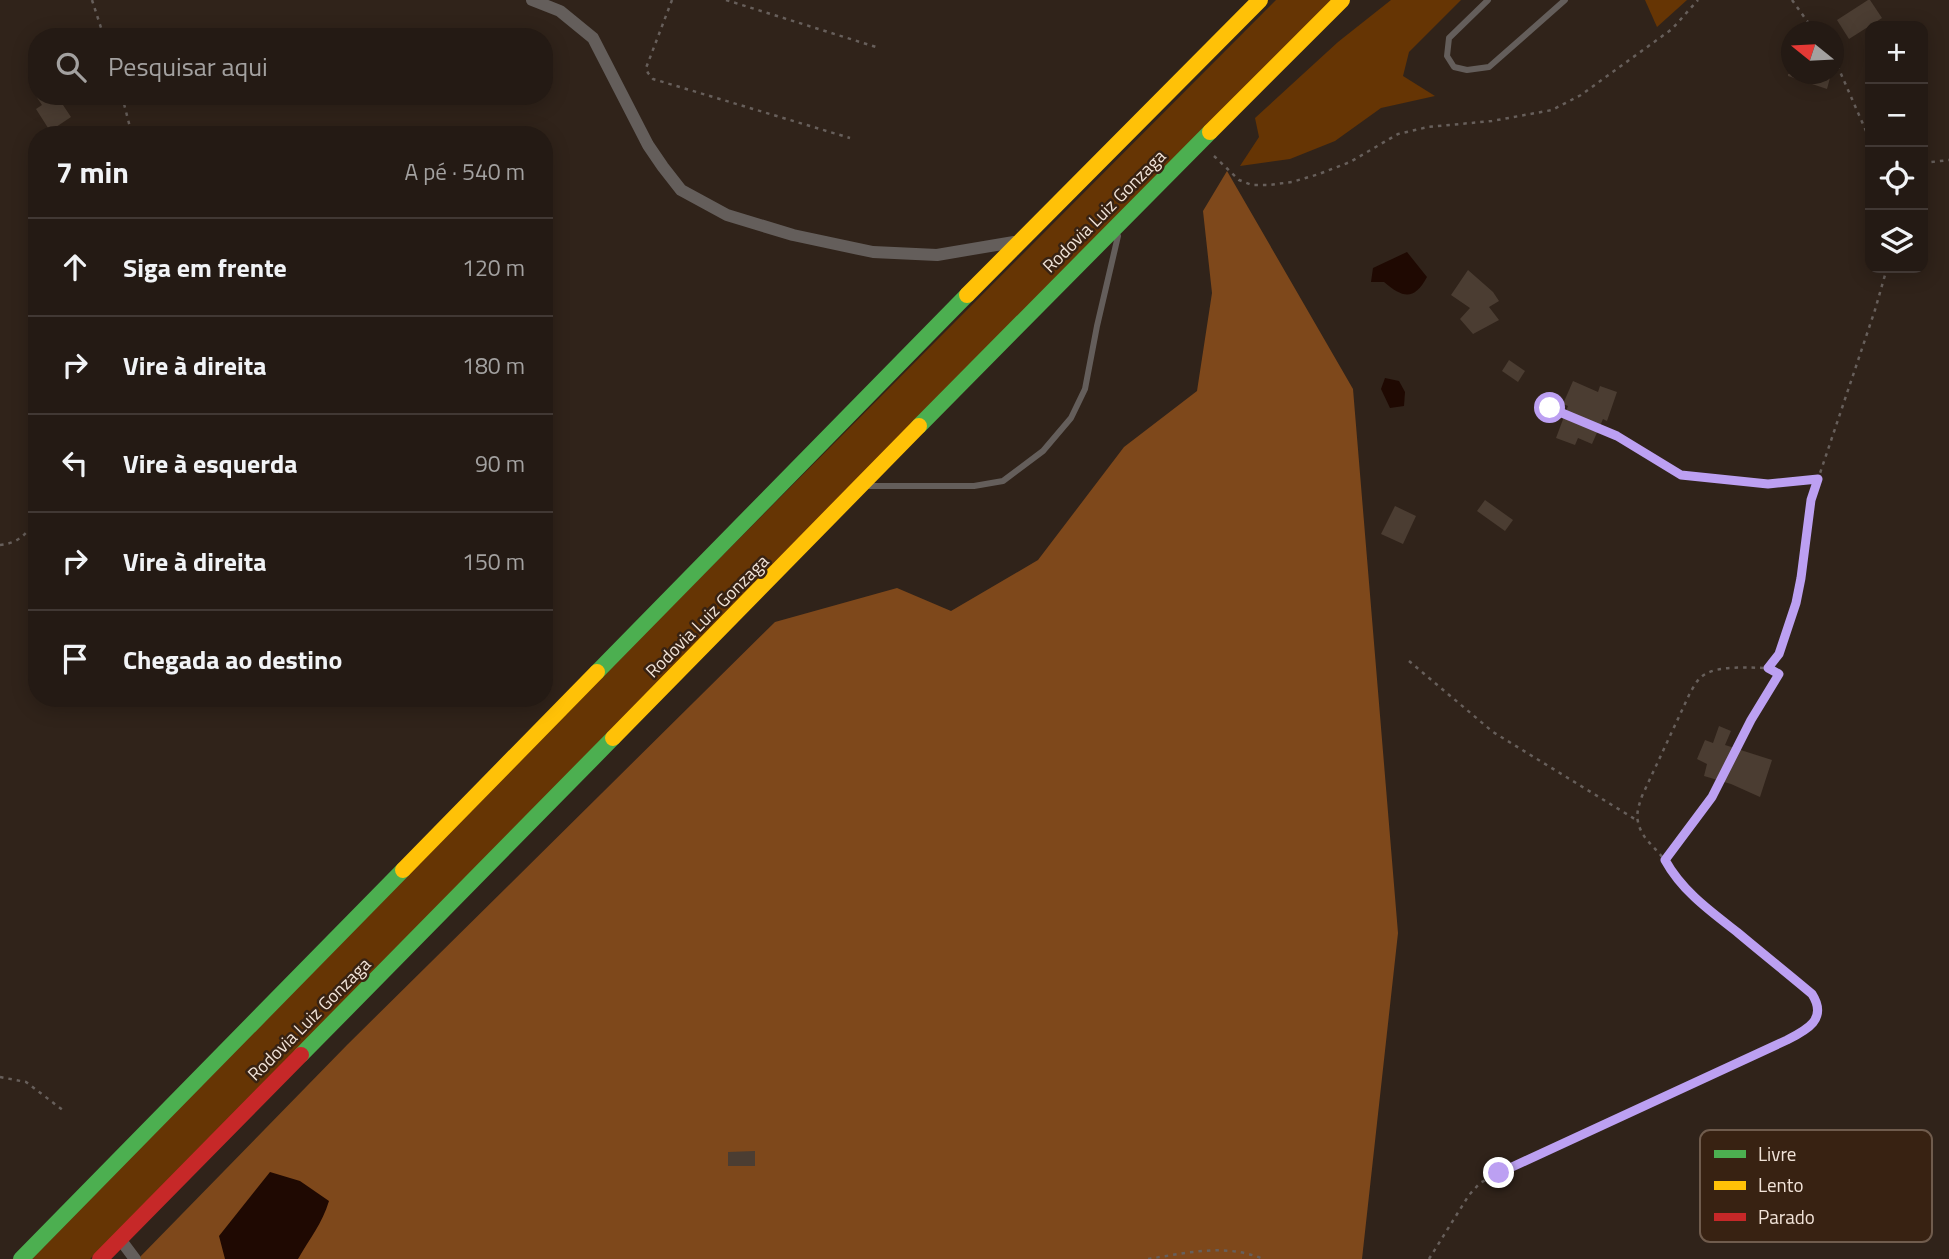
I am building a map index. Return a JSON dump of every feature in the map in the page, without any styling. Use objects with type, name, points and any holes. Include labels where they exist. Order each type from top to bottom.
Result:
[{"type":"highway","points":[[21,1259],[1126,132],[1260,0]]},
{"type":"highway","name":"Rodovia Luiz Gonzaga","points":[[100,1259],[1122,220],[1342,0]]},
{"type":"street","points":[[532,0],[560,11],[593,38],[648,145],[663,167],[681,190],[727,215],[793,234],[873,252],[937,255],[1019,241]]},
{"type":"street","points":[[120,1239],[135,1259]]},
{"type":"lane","points":[[1488,0],[1449,38],[1447,56],[1454,67],[1467,70],[1489,67],[1565,0]]},
{"type":"lane","points":[[861,486],[974,486],[1003,481],[1043,451],[1071,418],[1085,389],[1122,220]]},
{"type":"path","points":[[92,0],[101,28]]},
{"type":"path","points":[[672,0],[646,68],[653,79],[850,138]]},
{"type":"path","points":[[726,0],[876,47]]},
{"type":"path","points":[[1201,142],[1227,171],[1239,180],[1252,186],[1269,186],[1320,174],[1350,162],[1398,134],[1428,127],[1492,121],[1552,110],[1581,95],[1672,29],[1698,0]]},
{"type":"path","points":[[1791,0],[1807,21]]},
{"type":"path","points":[[1844,82],[1865,129]]},
{"type":"path","points":[[124,105],[130,126]]},
{"type":"path","points":[[1928,162],[1949,160]]},
{"type":"path","points":[[1768,668],[1779,654],[1796,603],[1811,500],[1885,273]]},
{"type":"path","points":[[1550,408],[1617,436],[1681,475],[1768,484],[1818,479]]},
{"type":"path","points":[[0,545],[20,540],[28,531]]},
{"type":"path","points":[[1409,662],[1493,732],[1638,821]]},
{"type":"path","points":[[1429,1259],[1456,1214],[1480,1183],[1787,1040],[1807,1030],[1814,1022],[1818,1013],[1812,994],[1700,902],[1649,844],[1638,821],[1637,809],[1642,796],[1690,693],[1700,678],[1717,670],[1741,667],[1768,668],[1779,674],[1751,720],[1712,797],[1665,860]]},
{"type":"path","points":[[0,1077],[26,1083],[64,1111]]},
{"type":"path","points":[[1148,1259],[1227,1250],[1263,1259]]},
{"type":"shaded area","points":[[1276,0],[1341,0],[90,1259],[21,1259]]},
{"type":"shaded area","points":[[1391,0],[1461,0],[1409,52],[1403,76],[1435,96],[1381,108],[1335,141],[1290,159],[1240,166],[1259,137],[1255,118],[1338,42]]},
{"type":"shaded area","points":[[1645,0],[1687,0],[1657,27]]},
{"type":"shaded area","points":[[1227,171],[1353,389],[1398,933],[1362,1259],[138,1259],[347,1045],[775,622],[897,588],[951,611],[1038,560],[1124,447],[1197,391],[1212,293],[1203,211]]},
{"type":"shaded area","points":[[1407,252],[1427,277],[1417,290],[1403,294],[1384,282],[1371,282],[1373,268]]},
{"type":"shaded area","points":[[1385,378],[1399,381],[1405,392],[1404,406],[1390,408],[1381,389]]},
{"type":"shaded area","points":[[270,1172],[300,1181],[329,1201],[319,1224],[298,1259],[225,1259],[219,1236]]},
{"type":"building","points":[[1868,0],[1882,18],[1877,21],[1865,21],[1865,29],[1849,39],[1844,31],[1844,21],[1837,20]]},
{"type":"building","points":[[1812,84],[1828,84],[1827,89]]},
{"type":"building","points":[[42,105],[63,105],[71,117],[58,126],[47,126],[36,109]]},
{"type":"building","points":[[1468,270],[1493,292],[1499,301],[1489,307],[1499,320],[1473,334],[1460,319],[1470,308],[1451,295]]},
{"type":"building","points":[[1509,360],[1525,371],[1518,382],[1502,371]]},
{"type":"building","points":[[1573,381],[1598,392],[1600,386],[1617,392],[1607,421],[1603,419],[1592,444],[1578,438],[1575,445],[1556,438],[1568,406],[1563,404]]},
{"type":"building","points":[[1485,500],[1513,520],[1505,531],[1477,511]]},
{"type":"building","points":[[1395,506],[1416,516],[1403,544],[1381,534]]},
{"type":"building","points":[[1719,726],[1731,731],[1725,745],[1772,760],[1760,797],[1704,776],[1707,764],[1697,759],[1705,740],[1713,743]]},
{"type":"building","points":[[755,1151],[755,1166],[728,1166],[728,1152]]},
{"type":"traffic: fast","points":[[919,426],[1210,132]]},
{"type":"traffic: fast","points":[[597,672],[967,295]]},
{"type":"traffic: fast","points":[[301,1055],[613,738]]},
{"type":"traffic: fast","points":[[21,1259],[403,870]]},
{"type":"traffic: slow","points":[[967,295],[1260,0]]},
{"type":"traffic: slow","points":[[1210,132],[1342,0]]},
{"type":"traffic: slow","points":[[613,738],[919,426]]},
{"type":"traffic: slow","points":[[403,870],[597,672]]},
{"type":"traffic: jam","points":[[100,1259],[301,1055]]},
{"type":"route","points":[[1499,1173],[1807,1030],[1818,1013],[1812,994],[1683,887],[1665,860],[1712,797],[1751,720],[1779,674],[1768,668],[1779,654],[1796,603],[1811,500],[1818,479],[1768,484],[1681,475],[1617,436],[1550,408]]}]
